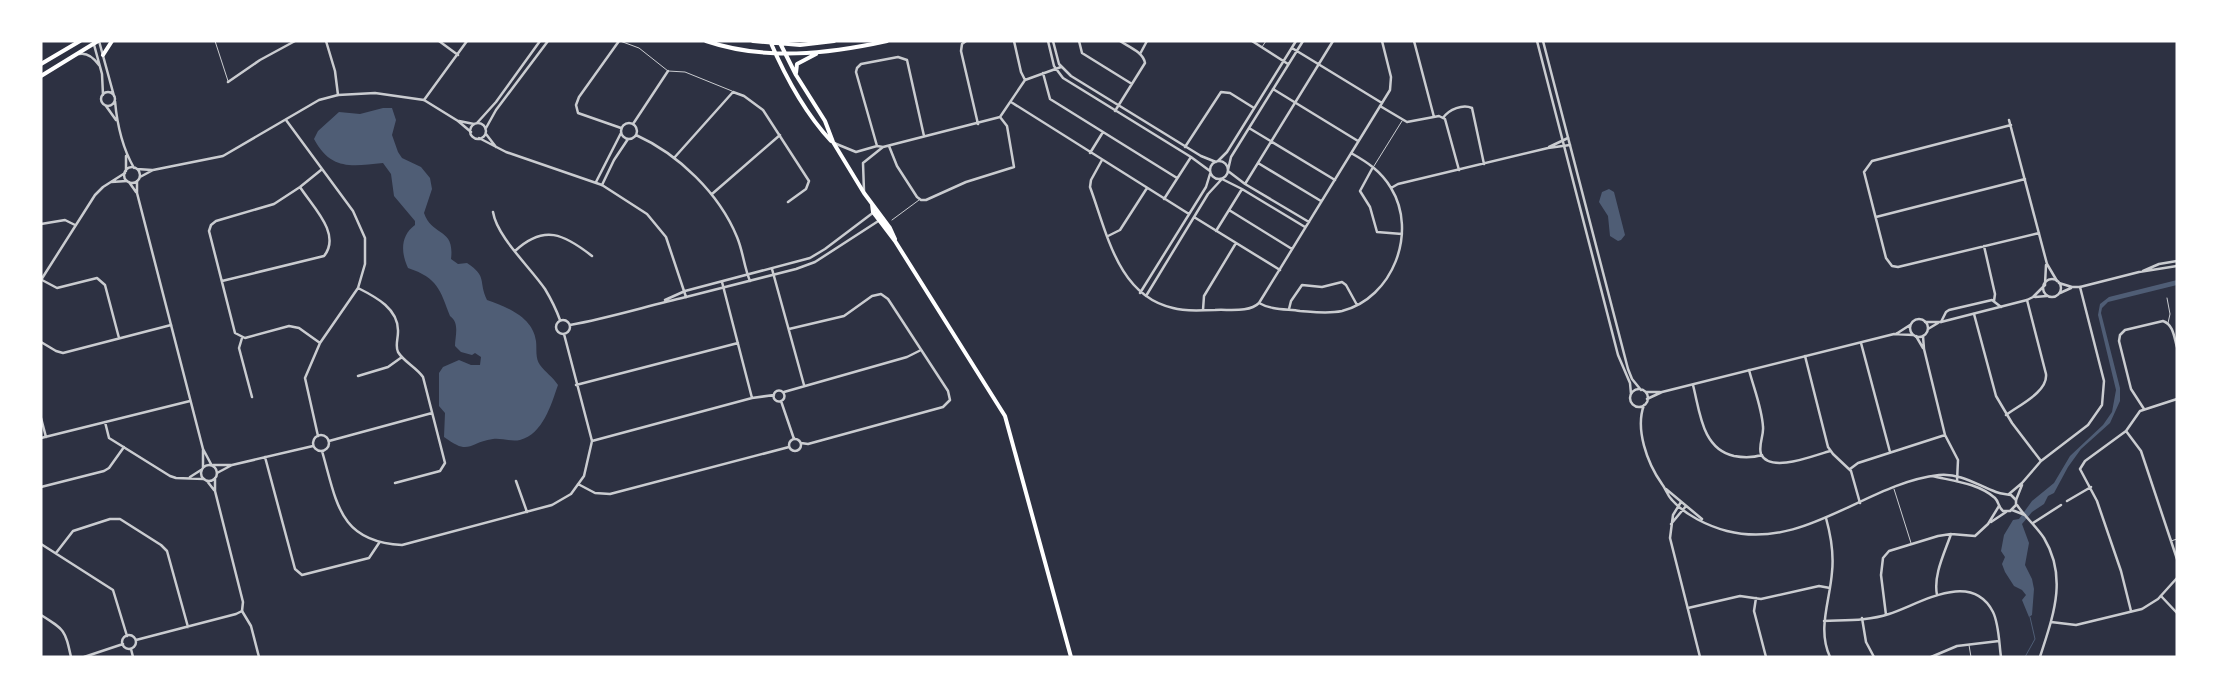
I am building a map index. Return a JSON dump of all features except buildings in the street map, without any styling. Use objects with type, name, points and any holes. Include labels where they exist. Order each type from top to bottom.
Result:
[{"type":"main road","points":[[64,51],[72,41]]},
{"type":"main road","points":[[41,64],[80,41]]},
{"type":"main road","points":[[103,56],[112,41]]},
{"type":"main road","points":[[706,41],[739,50],[785,53],[818,53],[852,49],[887,41]]},
{"type":"main road","points":[[753,41],[800,45],[834,41]]},
{"type":"main road","points":[[792,41],[800,45]]},
{"type":"main road","points":[[41,76],[96,42]]},
{"type":"main road","points":[[770,42],[818,127],[833,142]]},
{"type":"main road","points":[[780,43],[796,75],[825,121],[833,142],[872,204],[878,220],[895,241],[1005,416],[1071,657]]},
{"type":"main road","points":[[796,75],[797,64],[818,53]]},
{"type":"main road","points":[[875,210],[890,228],[895,241]]},
{"type":"street","points":[[228,82],[260,60],[295,41]]},
{"type":"street","points":[[326,41],[335,70],[338,95]]},
{"type":"street","points":[[439,41],[458,55]]},
{"type":"street","points":[[424,100],[468,41]]},
{"type":"street","points":[[471,132],[540,41]]},
{"type":"street","points":[[497,148],[486,134],[488,122],[548,41]]},
{"type":"street","points":[[619,41],[579,97],[576,105],[578,113],[621,128]]},
{"type":"street","points":[[966,41],[962,44],[961,51],[978,124]]},
{"type":"street","points":[[1014,41],[1021,72],[1025,80]]},
{"type":"street","points":[[1305,228],[1242,188],[1222,179],[1215,179],[1210,172],[1190,157],[1067,81],[1056,69],[1048,42],[1053,41],[1061,67],[1071,76],[1185,147],[1207,159],[1224,162],[1228,170],[1245,184],[1309,222]]},
{"type":"street","points":[[1079,41],[1082,53],[1132,84]]},
{"type":"street","points":[[1115,111],[1144,63],[1144,57],[1120,41]]},
{"type":"street","points":[[1140,54],[1147,41]]},
{"type":"street","points":[[1252,41],[1288,64]]},
{"type":"street","points":[[1140,292],[1206,187],[1211,165],[1227,152],[1296,41]]},
{"type":"street","points":[[1146,296],[1211,190],[1226,176],[1231,157],[1303,41]]},
{"type":"street","points":[[1245,184],[1333,41]]},
{"type":"street","points":[[1102,160],[1089,185],[1124,275],[1140,292],[1173,308],[1203,310],[1248,309],[1259,303],[1390,90],[1392,81],[1382,41]]},
{"type":"street","points":[[1414,41],[1434,117]]},
{"type":"street","points":[[1537,41],[1618,355],[1630,383],[1630,401],[1636,407],[1640,418],[1647,451],[1653,468],[1669,496],[1683,510],[1705,522],[1735,533],[1764,536],[1826,518],[1914,479],[1932,476],[1958,476],[2004,494],[2009,494],[2022,483],[2041,461],[2088,425],[2098,414],[2103,399],[2104,381],[2080,287]]},
{"type":"street","points":[[1543,41],[1629,372],[1641,390],[1645,392],[1662,392]]},
{"type":"street","points":[[96,42],[103,56],[114,96],[117,121],[126,155],[140,177]]},
{"type":"street","points":[[96,42],[103,95],[101,101],[117,121]]},
{"type":"street","points":[[1292,48],[1381,104],[1402,120],[1411,123],[1434,117],[1443,118],[1448,123],[1459,170]]},
{"type":"street","points":[[74,56],[86,54],[91,56],[100,66]]},
{"type":"street","points":[[529,56],[534,59]]},
{"type":"street","points":[[877,146],[856,72],[861,64],[898,57],[906,60],[924,136]]},
{"type":"street","points":[[833,142],[856,152],[877,146],[889,146],[1000,117],[1025,80],[1061,67]]},
{"type":"street","points":[[633,124],[668,71]]},
{"type":"street","points":[[1043,73],[1050,99],[1177,178]]},
{"type":"street","points":[[1273,89],[1358,141]]},
{"type":"street","points":[[137,170],[153,170],[223,156],[319,100],[338,95],[375,92],[424,100],[458,121],[474,137],[542,166],[596,182],[640,209],[657,224],[666,237],[686,297]]},
{"type":"street","points":[[674,158],[733,92],[744,96],[763,110],[781,134],[810,181],[806,189],[788,202]]},
{"type":"street","points":[[1185,147],[1221,92],[1230,93],[1254,108]]},
{"type":"street","points":[[103,95],[107,93],[114,96]]},
{"type":"street","points":[[500,96],[504,99]]},
{"type":"street","points":[[106,106],[112,105],[115,101]]},
{"type":"street","points":[[1011,102],[1189,214]]},
{"type":"street","points":[[1443,118],[1451,110],[1468,106],[1472,108],[1484,164]]},
{"type":"street","points":[[889,146],[897,166],[920,199],[926,200],[976,178],[1012,169],[1014,162],[1007,129],[1000,117]]},
{"type":"street","points":[[286,120],[353,211],[365,238],[365,264],[358,288],[320,343],[305,378],[318,436]]},
{"type":"street","points":[[2010,120],[2046,264],[2045,292],[2049,296]]},
{"type":"street","points":[[458,121],[483,124],[486,128]]},
{"type":"street","points":[[596,182],[621,133],[621,128],[626,123],[633,124],[637,129],[636,136]]},
{"type":"street","points":[[2011,125],[1872,161],[1864,172],[1886,258],[1894,267],[1898,268],[2039,233]]},
{"type":"street","points":[[1249,128],[1335,180]]},
{"type":"street","points":[[1090,153],[1103,132]]},
{"type":"street","points":[[621,133],[624,138],[628,139]]},
{"type":"street","points":[[479,138],[486,134]]},
{"type":"street","points":[[712,194],[781,134]]},
{"type":"street","points":[[602,185],[617,155],[628,139],[636,136],[649,141],[674,158],[712,194],[737,237],[750,281]]},
{"type":"street","points":[[1548,148],[1568,138]]},
{"type":"street","points":[[1391,188],[1398,184],[1548,148],[1570,145]]},
{"type":"street","points":[[864,193],[863,163],[883,147]]},
{"type":"street","points":[[1259,303],[1271,308],[1327,313],[1357,305],[1370,296],[1388,277],[1397,258],[1402,234],[1398,204],[1391,188],[1373,167],[1351,152]]},
{"type":"street","points":[[126,155],[125,172],[128,181],[136,193]]},
{"type":"street","points":[[1164,199],[1190,157]]},
{"type":"street","points":[[1258,163],[1321,202]]},
{"type":"street","points":[[1373,167],[1360,191],[1370,207],[1375,229],[1379,233],[1402,234]]},
{"type":"street","points":[[119,338],[105,285],[97,278],[58,288],[41,280],[95,195],[110,182],[134,168]]},
{"type":"street","points":[[153,170],[140,177],[137,181],[136,193],[203,449],[218,473]]},
{"type":"street","points":[[320,343],[299,328],[289,326],[245,338],[235,333],[209,231],[211,225],[216,221],[266,207],[300,187],[322,170]]},
{"type":"street","points":[[1876,217],[2025,179]]},
{"type":"street","points":[[110,182],[137,181]]},
{"type":"street","points":[[1573,185],[1580,183]]},
{"type":"street","points":[[222,281],[324,256],[330,248],[331,236],[300,187]]},
{"type":"street","points":[[1108,236],[1120,230],[1147,188]]},
{"type":"street","points":[[1216,231],[1242,188]]},
{"type":"street","points":[[570,325],[600,319],[661,301],[685,291],[798,262],[816,254],[875,210]]},
{"type":"street","points":[[1229,210],[1292,249]]},
{"type":"street","points":[[493,212],[494,220],[544,288],[560,320]]},
{"type":"street","points":[[1194,217],[1280,270]]},
{"type":"street","points":[[661,301],[686,297],[796,269],[820,259],[883,218]]},
{"type":"street","points":[[41,224],[65,220],[75,225]]},
{"type":"street","points":[[849,231],[853,236]]},
{"type":"street","points":[[515,251],[526,240],[539,235],[557,235],[573,241],[592,256]]},
{"type":"street","points":[[1203,310],[1204,296],[1236,243]]},
{"type":"street","points":[[1984,246],[1995,294],[1994,301]]},
{"type":"street","points":[[816,254],[820,259]]},
{"type":"street","points":[[2139,272],[2159,264],[2177,261]]},
{"type":"street","points":[[2046,264],[2058,282],[2061,289],[2059,293]]},
{"type":"street","points":[[2034,297],[2045,284],[2052,280],[2072,287],[2080,287],[2139,272],[2177,266]]},
{"type":"street","points":[[772,268],[804,385]]},
{"type":"street","points":[[1596,273],[1604,272]]},
{"type":"street","points":[[722,282],[752,398]]},
{"type":"street","points":[[1289,310],[1291,301],[1302,286],[1322,287],[1342,282],[1346,285],[1357,305]]},
{"type":"street","points":[[1640,418],[1647,399],[1662,392],[1894,334],[1918,319],[1925,322],[1940,322],[2034,297],[2054,297],[2072,287]]},
{"type":"street","points":[[358,288],[380,300],[393,314],[398,328],[396,346],[402,356],[417,368],[423,377],[445,463],[440,470],[394,483]]},
{"type":"street","points":[[781,401],[794,439],[798,440],[801,444],[808,444],[943,407],[950,400],[948,391],[888,299],[881,294],[872,296],[844,316],[789,329]]},
{"type":"street","points":[[1957,481],[1957,457],[1945,434],[1924,349],[1923,336],[1928,329],[1940,322],[1949,310],[1986,300],[1994,301],[2001,306]]},
{"type":"street","points":[[2006,415],[2041,390],[2046,382],[2046,374],[2027,300]]},
{"type":"street","points":[[1974,314],[1994,391],[2006,415],[2041,461]]},
{"type":"street","points":[[560,320],[567,321],[570,325]]},
{"type":"street","points":[[560,320],[556,325],[556,330],[560,334],[564,334]]},
{"type":"street","points":[[1925,322],[1928,329]]},
{"type":"street","points":[[2144,409],[2131,389],[2119,337],[2125,330],[2160,322],[2168,323],[2172,329],[2177,348]]},
{"type":"street","points":[[41,342],[63,353],[170,325]]},
{"type":"street","points":[[564,334],[568,332],[570,325]]},
{"type":"street","points":[[1910,325],[1914,336],[1924,349]]},
{"type":"street","points":[[322,452],[339,508],[351,525],[365,538],[379,543],[402,545],[552,505],[571,494],[584,476],[592,441],[564,334]]},
{"type":"street","points":[[1894,334],[1923,336]]},
{"type":"street","points":[[242,338],[240,348],[252,397]]},
{"type":"street","points":[[1861,342],[1890,452]]},
{"type":"street","points":[[576,385],[738,344]]},
{"type":"street","points":[[592,441],[752,398],[774,395],[779,390],[784,392],[907,358],[921,350]]},
{"type":"street","points":[[358,376],[388,368],[402,356]]},
{"type":"street","points":[[1805,356],[1830,451],[1850,469],[1860,503]]},
{"type":"street","points":[[1749,370],[1763,426],[1762,455]]},
{"type":"street","points":[[1693,385],[1706,433],[1715,446],[1728,454],[1742,458],[1762,455],[1772,462],[1790,463],[1830,451]]},
{"type":"street","points":[[1631,394],[1636,390],[1641,390]]},
{"type":"street","points":[[781,401],[784,398],[784,392]]},
{"type":"street","points":[[1645,392],[1647,399]]},
{"type":"street","points":[[774,395],[776,400],[781,401]]},
{"type":"street","points":[[2131,611],[2118,563],[2091,487],[2081,473],[2082,464],[2126,430],[2144,409],[2177,399]]},
{"type":"street","points":[[41,438],[190,401]]},
{"type":"street","points":[[1636,407],[1644,405]]},
{"type":"street","points":[[329,441],[432,413]]},
{"type":"street","points":[[41,418],[46,436]]},
{"type":"street","points":[[105,422],[109,438],[170,476],[205,480],[216,478]]},
{"type":"street","points":[[2126,430],[2140,451],[2177,559]]},
{"type":"street","points":[[1850,469],[1858,463],[1945,434]]},
{"type":"street","points":[[322,452],[316,450],[313,446],[313,440],[323,435],[329,441]]},
{"type":"street","points":[[789,447],[789,442],[794,439]]},
{"type":"street","points":[[322,452],[327,449],[329,441]]},
{"type":"street","points":[[789,447],[792,451],[796,451],[800,448],[801,444]]},
{"type":"street","points":[[259,657],[251,626],[242,610],[243,602],[215,491],[216,478],[218,473],[232,466],[313,446]]},
{"type":"street","points":[[41,487],[104,471],[109,468],[124,447]]},
{"type":"street","points":[[578,484],[595,493],[610,494],[789,447]]},
{"type":"street","points":[[203,449],[202,468],[205,480],[215,491]]},
{"type":"street","points":[[265,457],[295,569],[302,575],[369,558],[379,543]]},
{"type":"street","points":[[189,478],[202,468],[212,465],[232,466]]},
{"type":"street","points":[[1932,476],[1957,481],[1986,493],[1998,502],[1999,506],[2006,512]]},
{"type":"street","points":[[516,481],[527,512]]},
{"type":"street","points":[[2012,510],[2022,483]]},
{"type":"street","points":[[2067,501],[2091,487]]},
{"type":"street","points":[[1665,488],[1705,522]]},
{"type":"street","points":[[1998,502],[2004,494]]},
{"type":"street","points":[[2009,494],[2048,545],[2056,568],[2058,594],[2040,657]]},
{"type":"street","points":[[1681,502],[1671,525],[1670,538],[1700,657]]},
{"type":"street","points":[[2031,522],[2060,505]]},
{"type":"street","points":[[1671,525],[1686,506]]},
{"type":"street","points":[[1988,524],[1999,506]]},
{"type":"street","points":[[1886,615],[1881,581],[1883,558],[1892,550],[1938,536],[1952,534],[1974,537],[1988,524],[2006,512],[2012,510],[2023,514]]},
{"type":"street","points":[[1826,518],[1832,551],[1830,588],[1824,621],[1824,638],[1830,657]]},
{"type":"street","points":[[56,553],[73,531],[110,519],[120,519],[161,545],[167,551],[188,627]]},
{"type":"street","points":[[1937,595],[1936,588],[1941,563],[1952,534]]},
{"type":"street","points":[[41,544],[113,590],[127,636]]},
{"type":"street","points":[[2051,622],[2076,624],[2149,605],[2161,596],[2177,578]]},
{"type":"street","points":[[1688,608],[1740,596],[1769,598],[1819,586],[1830,588]]},
{"type":"street","points":[[1824,621],[1886,615],[1937,595],[1963,592],[1983,600],[1994,614],[2001,657]]},
{"type":"street","points":[[2161,596],[2177,613]]},
{"type":"street","points":[[1756,598],[1754,611],[1766,657]]},
{"type":"street","points":[[136,640],[236,614],[242,610]]},
{"type":"street","points":[[41,615],[57,625],[65,633],[71,657]]},
{"type":"street","points":[[1862,618],[1866,642],[1874,657]]},
{"type":"street","points":[[127,636],[132,636],[136,640]]},
{"type":"street","points":[[123,644],[124,638],[127,636]]},
{"type":"street","points":[[131,649],[135,645],[136,640]]},
{"type":"street","points":[[1931,657],[1954,647],[1999,641]]},
{"type":"street","points":[[123,644],[126,648],[131,649]]},
{"type":"street","points":[[84,657],[123,644]]},
{"type":"street","points":[[131,649],[133,657]]},
{"type":"lane","points":[[215,41],[228,82]]},
{"type":"lane","points":[[619,41],[639,48],[668,71],[685,72],[733,92]]},
{"type":"lane","points":[[1262,48],[1266,41]]},
{"type":"lane","points":[[1373,167],[1402,120]]},
{"type":"lane","points":[[892,220],[916,204],[920,199]]},
{"type":"lane","points":[[2167,298],[2170,314],[2168,323]]},
{"type":"lane","points":[[1894,488],[1911,543]]},
{"type":"lane","points":[[2170,541],[2177,539]]},
{"type":"lane","points":[[1968,644],[1971,657]]},
{"type":"water","points":[[383,108],[392,108],[396,120],[392,135],[402,158],[421,167],[430,178],[432,189],[424,213],[432,226],[450,242],[451,259],[458,264],[467,263],[478,272],[487,300],[518,314],[530,325],[536,341],[538,362],[558,385],[545,418],[535,432],[528,437],[520,440],[493,439],[464,447],[444,437],[445,413],[439,406],[439,373],[443,367],[459,360],[471,365],[480,365],[481,357],[475,353],[472,355],[461,352],[455,346],[455,322],[450,316],[440,292],[426,276],[408,268],[403,245],[410,229],[415,225],[415,221],[394,196],[391,174],[383,163],[343,164],[328,157],[314,139],[318,131],[339,112],[360,114]]},
{"type":"water","points":[[1609,189],[1614,192],[1625,235],[1618,241],[1610,236],[1608,216],[1599,202],[1602,192]]},
{"type":"water","points":[[2177,280],[2177,285],[2108,302],[2102,308],[2101,313],[2120,388],[2120,401],[2110,423],[2081,449],[2068,467],[2054,493],[2048,496],[2044,504],[2032,512],[2022,524],[2029,543],[2025,565],[2032,579],[2034,589],[2032,615],[2029,617],[2022,600],[2026,595],[2022,590],[2014,586],[2002,564],[2005,557],[2001,551],[2004,535],[2013,520],[2019,519],[2032,501],[2054,483],[2070,456],[2103,425],[2112,412],[2116,390],[2098,315],[2100,304],[2109,297]]},
{"type":"waterway","points":[[2025,657],[2035,639],[2030,617]]}]
